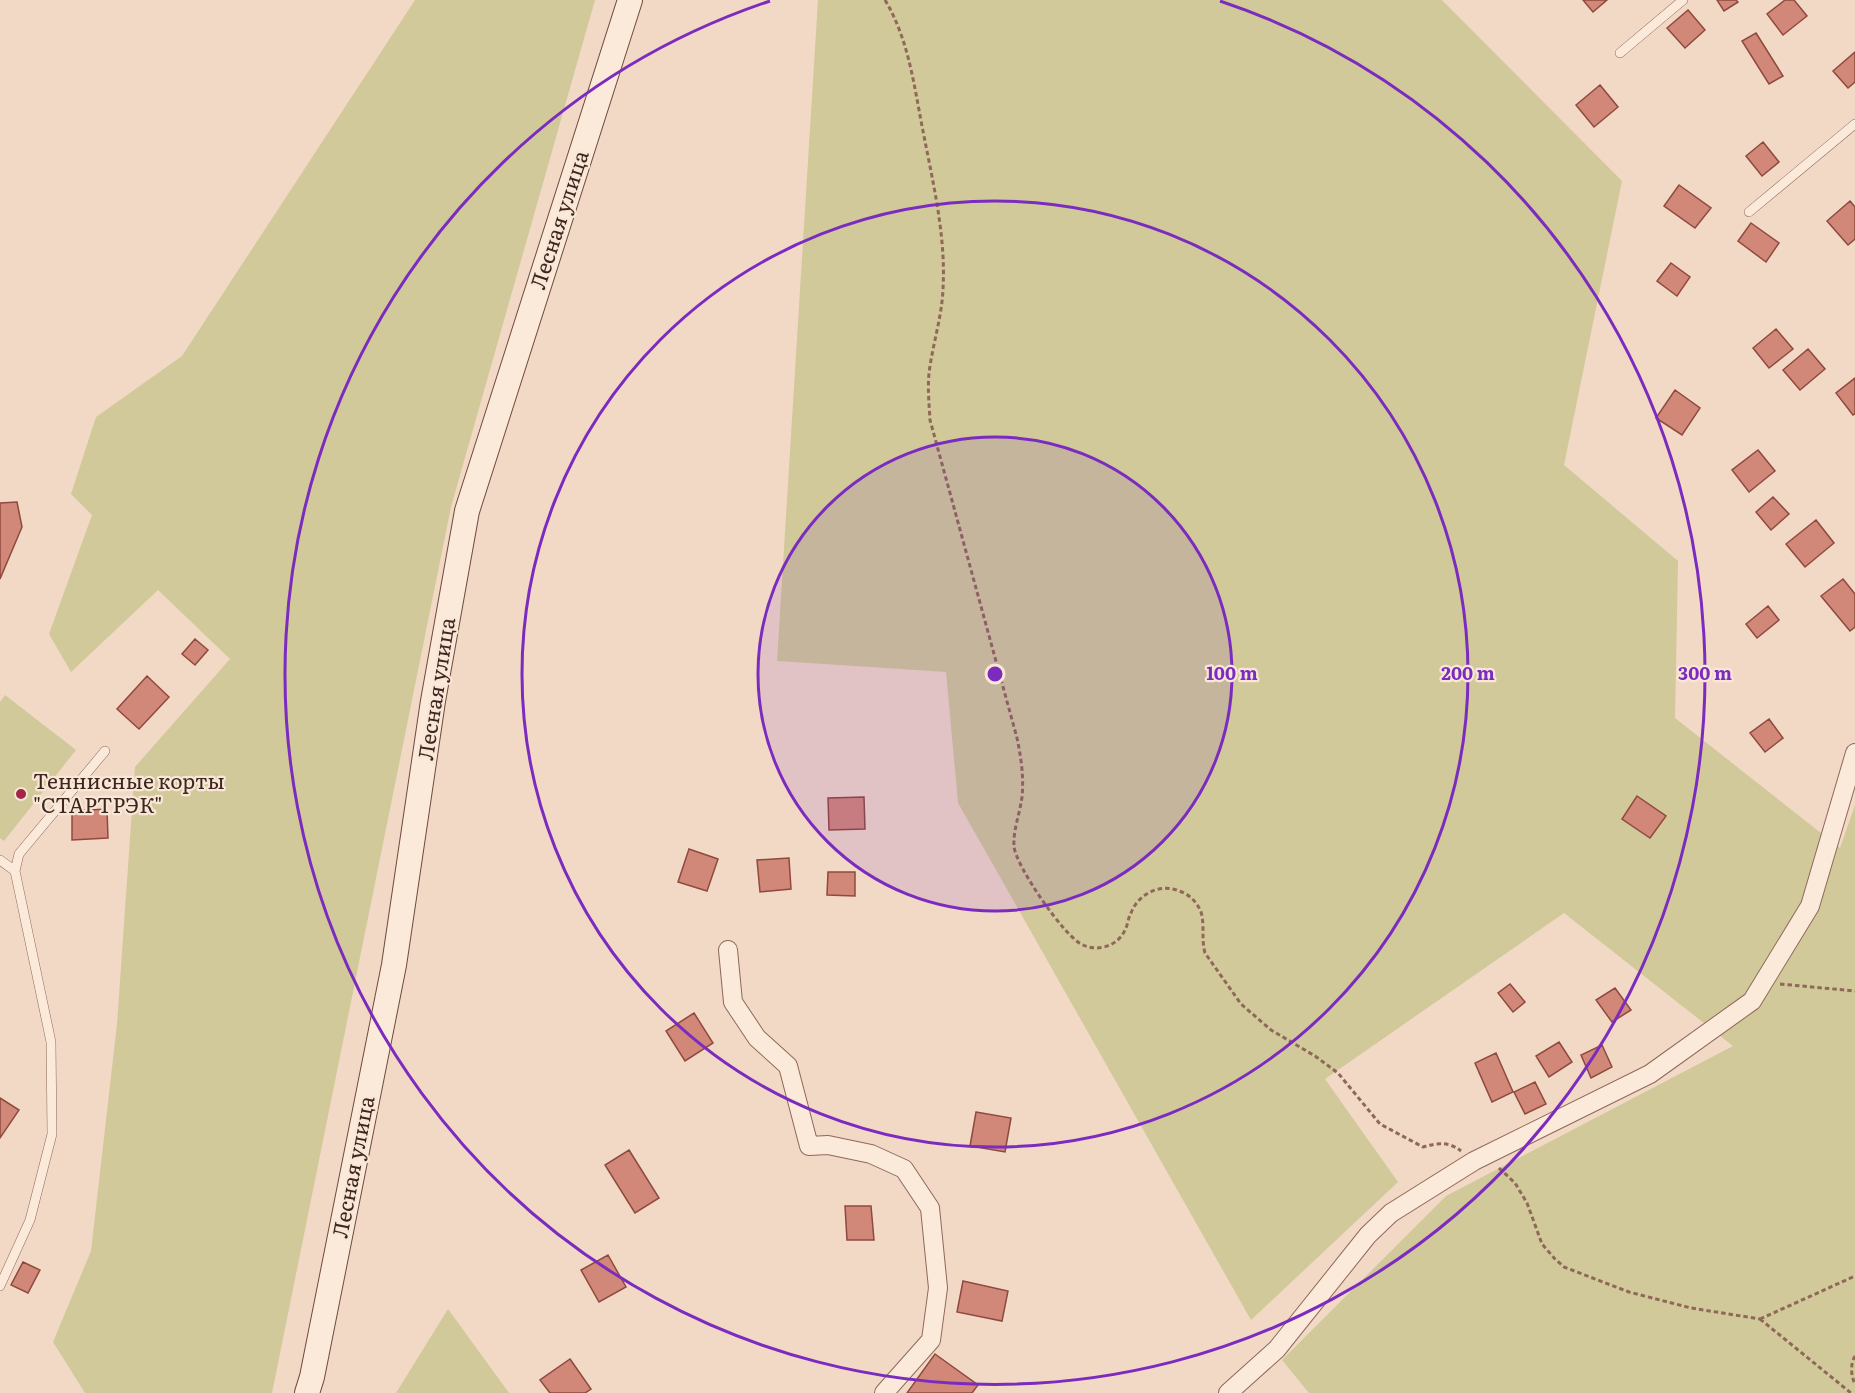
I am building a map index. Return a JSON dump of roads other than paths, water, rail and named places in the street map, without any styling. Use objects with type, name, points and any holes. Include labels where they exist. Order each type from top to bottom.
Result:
[{"type":"main road","name":"Лесная улица","points":[[307,1393],[394,965],[434,701],[467,511],[630,0]]},
{"type":"street","points":[[1228,1393],[1277,1349],[1368,1235],[1391,1213],[1474,1161],[1650,1074],[1752,1001],[1809,906],[1855,753]]},
{"type":"street","points":[[728,950],[733,1002],[757,1038],[788,1066],[809,1146],[828,1145],[871,1154],[904,1169],[930,1208],[938,1288],[931,1340],[885,1393]]},
{"type":"lane","points":[[1620,52],[1683,0]]},
{"type":"lane","points":[[1749,212],[1855,124]]},
{"type":"lane","points":[[0,1286],[30,1220],[52,1134],[51,1042],[15,871],[19,854],[105,751]]},
{"type":"lane","points":[[0,860],[15,871]]},
{"type":"place","name":"Теннисные корты \"СТАРТРЭК\"","points":[[21,794]]}]
